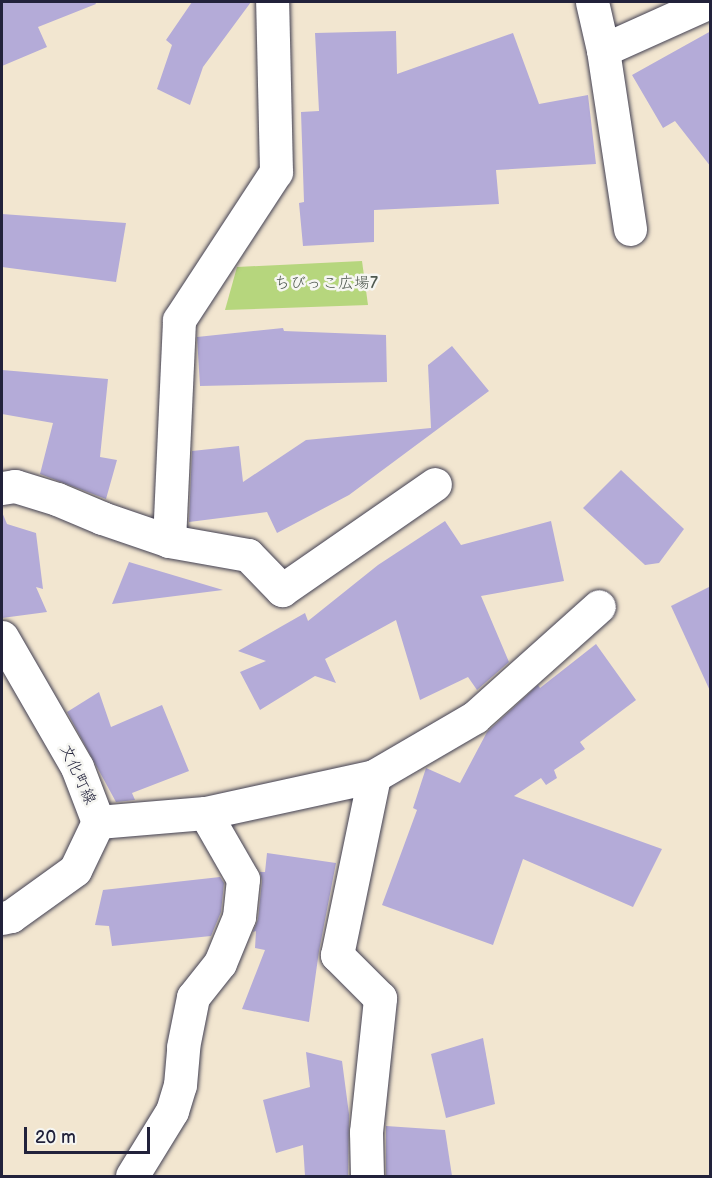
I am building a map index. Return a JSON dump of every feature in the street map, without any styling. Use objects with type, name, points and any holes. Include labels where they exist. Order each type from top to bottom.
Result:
[{"type":"street","points":[[169,541],[179,320],[276,172],[272,2]]},
{"type":"street","points":[[592,2],[603,50],[630,229]]},
{"type":"street","points":[[603,50],[710,2]]},
{"type":"street","points":[[2,488],[15,486],[57,499],[102,518],[169,541],[248,555],[282,590],[435,484]]},
{"type":"street","points":[[98,822],[205,813],[374,776],[476,717],[599,606]]},
{"type":"street","name":"文化町線","points":[[2,637],[78,767],[98,822],[75,870],[11,916],[2,918]]},
{"type":"street","points":[[367,1176],[366,1132],[380,998],[337,955],[374,776]]},
{"type":"street","points":[[132,1176],[172,1111],[180,1085],[183,1047],[193,997],[220,963],[239,917],[243,879],[205,813]]},
{"type":"green space","name":"ちびっこ広場7","points":[[362,261],[368,305],[225,310],[237,267]]},
{"type":"building","points":[[2,2],[95,2],[96,4],[38,27],[47,47],[2,66]]},
{"type":"building","points":[[192,2],[251,2],[203,67],[190,105],[157,89],[172,45],[166,40]]},
{"type":"building","points":[[396,31],[397,74],[513,33],[539,104],[588,95],[596,164],[496,170],[499,204],[374,210],[374,242],[303,246],[299,203],[304,202],[301,112],[319,111],[315,33]]},
{"type":"building","points":[[711,31],[711,167],[675,121],[663,128],[632,75]]},
{"type":"building","points":[[2,214],[126,223],[116,282],[2,267]]},
{"type":"building","points":[[283,328],[284,331],[386,335],[387,382],[200,386],[197,337]]},
{"type":"building","points":[[452,346],[489,391],[349,495],[277,533],[267,512],[189,522],[192,451],[239,446],[243,482],[306,440],[431,428],[428,365]]},
{"type":"building","points":[[2,370],[108,379],[100,457],[117,460],[106,499],[40,474],[53,423],[2,414]]},
{"type":"building","points":[[621,470],[684,529],[659,563],[645,565],[583,508]]},
{"type":"building","points":[[2,512],[7,524],[36,533],[43,589],[36,587],[47,612],[2,618]]},
{"type":"building","points":[[445,521],[461,545],[551,521],[564,581],[481,596],[509,662],[477,690],[468,677],[420,700],[396,620],[325,659],[336,683],[315,676],[260,710],[240,672],[266,661],[238,651],[305,613],[308,621],[378,565]]},
{"type":"building","points":[[129,562],[223,590],[112,604]]},
{"type":"building","points":[[711,586],[711,693],[671,606]]},
{"type":"building","points":[[596,644],[636,700],[580,742],[585,749],[554,770],[557,778],[546,785],[541,778],[514,796],[662,849],[633,907],[523,859],[493,945],[382,905],[417,810],[413,808],[426,768],[460,783],[487,732],[538,685],[540,688]]},
{"type":"building","points":[[99,692],[111,727],[162,705],[189,771],[132,793],[135,800],[116,802],[67,712]]},
{"type":"building","points":[[267,853],[336,863],[319,951],[309,1022],[242,1009],[265,950],[255,948],[256,931],[253,932],[258,919],[262,881],[260,872],[265,872]]},
{"type":"building","points":[[220,877],[224,883],[221,912],[211,936],[112,946],[109,926],[95,925],[103,890]]},
{"type":"building","points":[[483,1038],[495,1104],[446,1118],[431,1054]]},
{"type":"building","points":[[306,1052],[342,1061],[349,1114],[348,1176],[305,1176],[303,1145],[276,1153],[263,1100],[310,1087]]},
{"type":"building","points":[[386,1126],[445,1130],[452,1176],[386,1176]]}]
